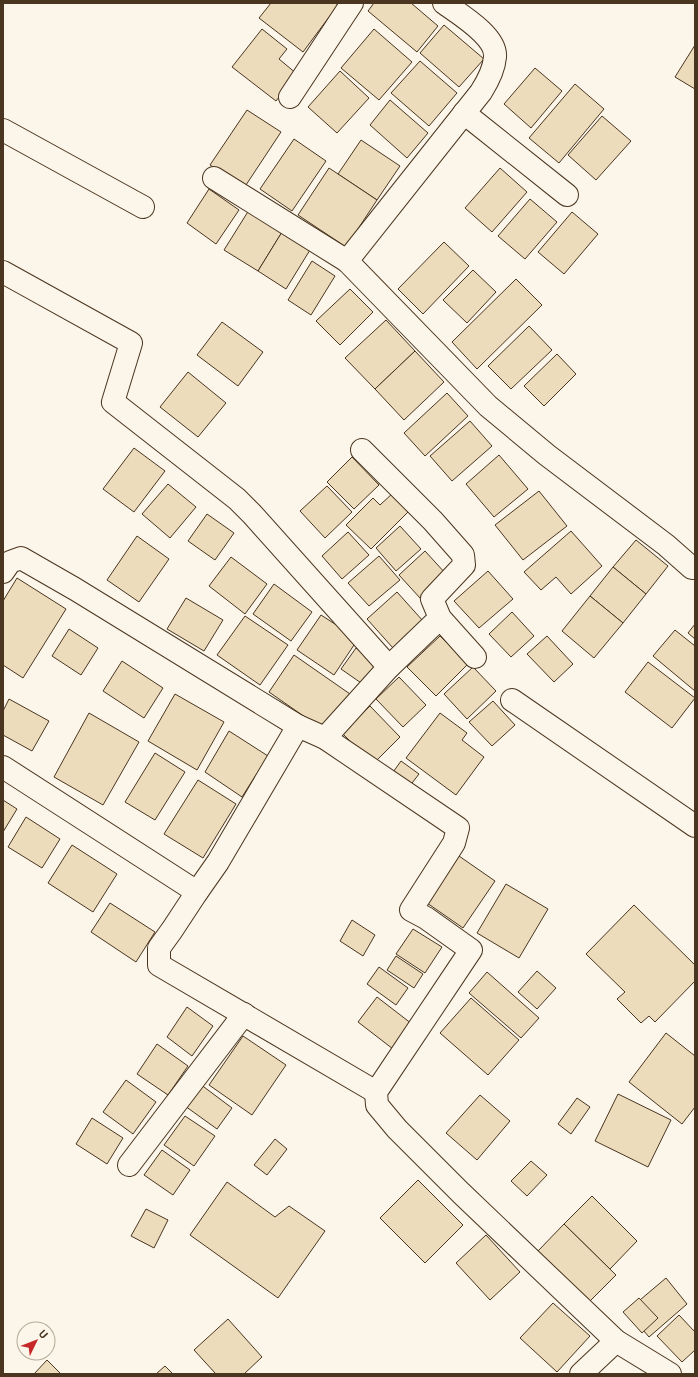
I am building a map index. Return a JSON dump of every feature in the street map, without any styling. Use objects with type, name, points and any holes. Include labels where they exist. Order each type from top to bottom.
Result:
[{"type":"street","points":[[290,97],[352,3]]},
{"type":"street","points":[[347,261],[464,114],[481,92],[492,74],[496,56],[491,43],[481,30],[444,3]]},
{"type":"street","points":[[464,114],[567,195]]},
{"type":"street","points":[[3,130],[143,207]]},
{"type":"street","points":[[214,178],[347,261],[488,406],[546,456],[666,545],[692,568],[695,567]]},
{"type":"street","points":[[3,272],[131,343],[113,402],[237,499],[389,668]]},
{"type":"street","points":[[362,450],[433,521],[463,555],[464,565],[432,599],[440,618],[475,658]]},
{"type":"street","points":[[3,572],[10,562],[21,558],[75,589],[298,726],[325,738],[458,828],[454,843],[411,910],[426,918],[472,950],[376,1092],[377,1105],[397,1129],[461,1193],[616,1341],[670,1374]]},
{"type":"street","points":[[325,738],[389,668],[440,618]]},
{"type":"street","points":[[512,700],[695,826]]},
{"type":"street","points":[[298,726],[218,862],[159,948],[159,965],[376,1092]]},
{"type":"street","points":[[3,767],[197,892]]},
{"type":"street","points":[[129,1165],[244,1014]]},
{"type":"street","points":[[581,1374],[616,1341]]},
{"type":"building","points":[[271,3],[335,3],[338,5],[303,52],[259,18]]},
{"type":"building","points":[[374,3],[411,3],[438,26],[417,52],[368,11]]},
{"type":"building","points":[[444,25],[484,59],[459,87],[420,53]]},
{"type":"building","points":[[262,29],[287,49],[279,59],[297,74],[276,101],[232,67]]},
{"type":"building","points":[[374,29],[412,62],[379,100],[341,68]]},
{"type":"building","points":[[695,45],[695,89],[675,77]]},
{"type":"building","points":[[420,61],[457,93],[429,126],[391,93]]},
{"type":"building","points":[[535,68],[562,91],[531,128],[504,104]]},
{"type":"building","points":[[340,71],[369,98],[337,133],[308,107]]},
{"type":"building","points":[[575,84],[604,109],[559,163],[529,138]]},
{"type":"building","points":[[390,100],[428,133],[407,158],[370,125]]},
{"type":"building","points":[[247,110],[281,132],[244,188],[210,165]]},
{"type":"building","points":[[602,116],[631,141],[596,180],[568,155]]},
{"type":"building","points":[[294,139],[326,161],[292,211],[260,189]]},
{"type":"building","points":[[361,140],[400,166],[377,200],[338,174]]},
{"type":"building","points":[[329,168],[377,200],[346,247],[298,215]]},
{"type":"building","points":[[500,168],[527,192],[492,232],[465,208]]},
{"type":"building","points":[[209,189],[239,210],[216,244],[187,223]]},
{"type":"building","points":[[530,199],[557,222],[525,259],[498,236]]},
{"type":"building","points":[[249,210],[282,232],[258,271],[224,250]]},
{"type":"building","points":[[572,212],[598,234],[564,274],[538,252]]},
{"type":"building","points":[[282,232],[310,250],[286,289],[258,271]]},
{"type":"building","points":[[444,242],[469,266],[423,314],[398,289]]},
{"type":"building","points":[[312,261],[335,276],[311,315],[288,300]]},
{"type":"building","points":[[473,270],[496,292],[467,323],[443,300]]},
{"type":"building","points":[[516,279],[542,305],[477,369],[452,342]]},
{"type":"building","points":[[350,289],[373,312],[340,345],[316,321]]},
{"type":"building","points":[[386,320],[415,351],[375,389],[345,358]]},
{"type":"building","points":[[222,322],[263,352],[238,386],[197,355]]},
{"type":"building","points":[[529,326],[552,350],[511,389],[488,366]]},
{"type":"building","points":[[415,351],[444,382],[404,420],[375,389]]},
{"type":"building","points":[[557,354],[576,374],[544,406],[524,386]]},
{"type":"building","points":[[188,372],[226,403],[198,437],[160,407]]},
{"type":"building","points":[[447,393],[468,416],[425,456],[404,433]]},
{"type":"building","points":[[470,421],[492,446],[452,481],[430,456]]},
{"type":"building","points":[[134,448],[165,471],[134,512],[103,489]]},
{"type":"building","points":[[499,455],[528,489],[494,517],[466,484]]},
{"type":"building","points":[[352,457],[379,485],[354,509],[327,482]]},
{"type":"building","points":[[168,484],[196,507],[170,538],[142,514]]},
{"type":"building","points":[[327,486],[352,512],[325,538],[300,511]]},
{"type":"building","points":[[539,491],[567,526],[523,560],[495,525]]},
{"type":"building","points":[[393,493],[410,510],[371,549],[346,525],[373,498],[380,505]]},
{"type":"building","points":[[207,514],[234,533],[215,560],[188,541]]},
{"type":"building","points":[[400,526],[421,549],[396,571],[376,548]]},
{"type":"building","points":[[571,531],[602,566],[571,594],[556,577],[541,590],[524,572]]},
{"type":"building","points":[[348,532],[369,555],[342,579],[322,556]]},
{"type":"building","points":[[137,536],[169,559],[139,602],[107,580]]},
{"type":"building","points":[[636,540],[668,566],[646,594],[613,567]]},
{"type":"building","points":[[425,551],[446,574],[420,598],[399,575]]},
{"type":"building","points":[[379,556],[400,580],[369,606],[348,583]]},
{"type":"building","points":[[231,557],[267,584],[245,614],[209,586]]},
{"type":"building","points":[[613,567],[646,594],[623,623],[590,596]]},
{"type":"building","points":[[488,571],[513,599],[479,628],[454,601]]},
{"type":"building","points":[[17,578],[66,609],[23,678],[3,665],[3,601]]},
{"type":"building","points":[[274,584],[312,612],[291,641],[253,614]]},
{"type":"building","points":[[397,592],[423,621],[393,648],[367,619]]},
{"type":"building","points":[[590,596],[623,623],[594,658],[562,631]]},
{"type":"building","points":[[186,598],[223,620],[204,651],[167,629]]},
{"type":"building","points":[[512,612],[534,636],[511,657],[489,634]]},
{"type":"building","points":[[321,615],[358,639],[334,675],[297,650]]},
{"type":"building","points":[[245,616],[288,645],[260,685],[217,655]]},
{"type":"building","points":[[695,624],[695,639],[688,633]]},
{"type":"building","points":[[69,629],[98,648],[81,675],[52,656]]},
{"type":"building","points":[[675,630],[695,646],[695,691],[653,656]]},
{"type":"building","points":[[440,636],[468,664],[436,696],[407,667]]},
{"type":"building","points":[[547,636],[573,664],[554,682],[527,654]]},
{"type":"building","points":[[356,648],[379,664],[364,685],[341,669]]},
{"type":"building","points":[[294,655],[350,694],[325,731],[269,692]]},
{"type":"building","points":[[122,661],[163,688],[144,718],[103,691]]},
{"type":"building","points":[[648,662],[695,698],[672,728],[625,692]]},
{"type":"building","points":[[473,667],[496,691],[467,719],[444,694]]},
{"type":"building","points":[[399,677],[426,705],[403,727],[376,699]]},
{"type":"building","points":[[175,694],[224,722],[197,770],[148,741]]},
{"type":"building","points":[[9,699],[49,721],[32,751],[3,735],[3,711]]},
{"type":"building","points":[[493,701],[515,725],[492,746],[469,722]]},
{"type":"building","points":[[370,706],[400,737],[373,764],[342,733]]},
{"type":"building","points":[[89,713],[139,742],[103,805],[54,777]]},
{"type":"building","points":[[440,713],[467,733],[462,740],[484,757],[456,795],[406,758]]},
{"type":"building","points":[[229,731],[268,756],[242,797],[205,772]]},
{"type":"building","points":[[155,753],[185,772],[155,820],[125,802]]},
{"type":"building","points":[[401,761],[419,774],[409,787],[391,775]]},
{"type":"building","points":[[198,780],[236,804],[203,858],[164,834]]},
{"type":"building","points":[[3,800],[17,809],[3,832]]},
{"type":"building","points":[[26,817],[60,839],[42,868],[8,847]]},
{"type":"building","points":[[72,845],[117,874],[93,912],[48,883]]},
{"type":"building","points":[[459,856],[495,881],[463,928],[427,903]]},
{"type":"building","points":[[506,884],[548,909],[519,958],[477,933]]},
{"type":"building","points":[[110,903],[155,932],[136,962],[91,932]]},
{"type":"building","points":[[634,905],[695,965],[695,981],[655,1022],[649,1016],[641,1023],[617,999],[625,992],[586,954]]},
{"type":"building","points":[[352,920],[375,935],[363,956],[340,941]]},
{"type":"building","points":[[413,929],[442,947],[425,973],[396,954]]},
{"type":"building","points":[[396,956],[423,974],[414,988],[387,970]]},
{"type":"building","points":[[379,967],[408,988],[396,1005],[367,984]]},
{"type":"building","points":[[537,971],[556,988],[537,1009],[518,992]]},
{"type":"building","points":[[487,972],[539,1018],[521,1038],[469,993]]},
{"type":"building","points":[[377,997],[412,1024],[393,1049],[358,1022]]},
{"type":"building","points":[[471,998],[519,1040],[488,1075],[440,1033]]},
{"type":"building","points":[[187,1007],[213,1026],[192,1056],[167,1037]]},
{"type":"building","points":[[666,1033],[695,1056],[695,1107],[682,1124],[629,1082]]},
{"type":"building","points":[[243,1036],[286,1065],[252,1115],[209,1085]]},
{"type":"building","points":[[157,1044],[188,1066],[168,1095],[137,1074]]},
{"type":"building","points":[[126,1080],[156,1102],[133,1134],[103,1112]]},
{"type":"building","points":[[200,1084],[232,1108],[217,1129],[185,1106]]},
{"type":"building","points":[[618,1094],[671,1120],[648,1167],[595,1141]]},
{"type":"building","points":[[480,1095],[510,1121],[477,1160],[446,1133]]},
{"type":"building","points":[[577,1098],[590,1107],[571,1134],[558,1124]]},
{"type":"building","points":[[185,1116],[215,1136],[194,1166],[164,1145]]},
{"type":"building","points":[[92,1118],[123,1138],[107,1164],[76,1144]]},
{"type":"building","points":[[275,1139],[287,1149],[267,1175],[254,1165]]},
{"type":"building","points":[[162,1150],[190,1170],[173,1195],[144,1175]]},
{"type":"building","points":[[531,1161],[547,1175],[527,1196],[511,1181]]},
{"type":"building","points":[[418,1180],[463,1225],[425,1263],[380,1218]]},
{"type":"building","points":[[227,1182],[275,1217],[289,1206],[325,1231],[278,1298],[190,1235]]},
{"type":"building","points":[[592,1196],[637,1241],[610,1269],[564,1224]]},
{"type":"building","points":[[146,1209],[168,1220],[154,1248],[131,1236]]},
{"type":"building","points":[[564,1224],[616,1275],[588,1303],[537,1252]]},
{"type":"building","points":[[486,1235],[520,1272],[490,1300],[456,1263]]},
{"type":"building","points":[[666,1278],[687,1304],[649,1337],[627,1311]]},
{"type":"building","points":[[639,1298],[658,1318],[642,1333],[623,1312]]},
{"type":"building","points":[[553,1303],[590,1336],[557,1372],[520,1338]]},
{"type":"building","points":[[679,1315],[695,1332],[695,1350],[682,1362],[657,1336]]},
{"type":"building","points":[[228,1319],[262,1357],[244,1374],[216,1374],[194,1350]]},
{"type":"building","points":[[46,1361],[48,1361],[61,1374],[34,1374]]},
{"type":"building","points":[[165,1366],[173,1374],[156,1374]]}]
